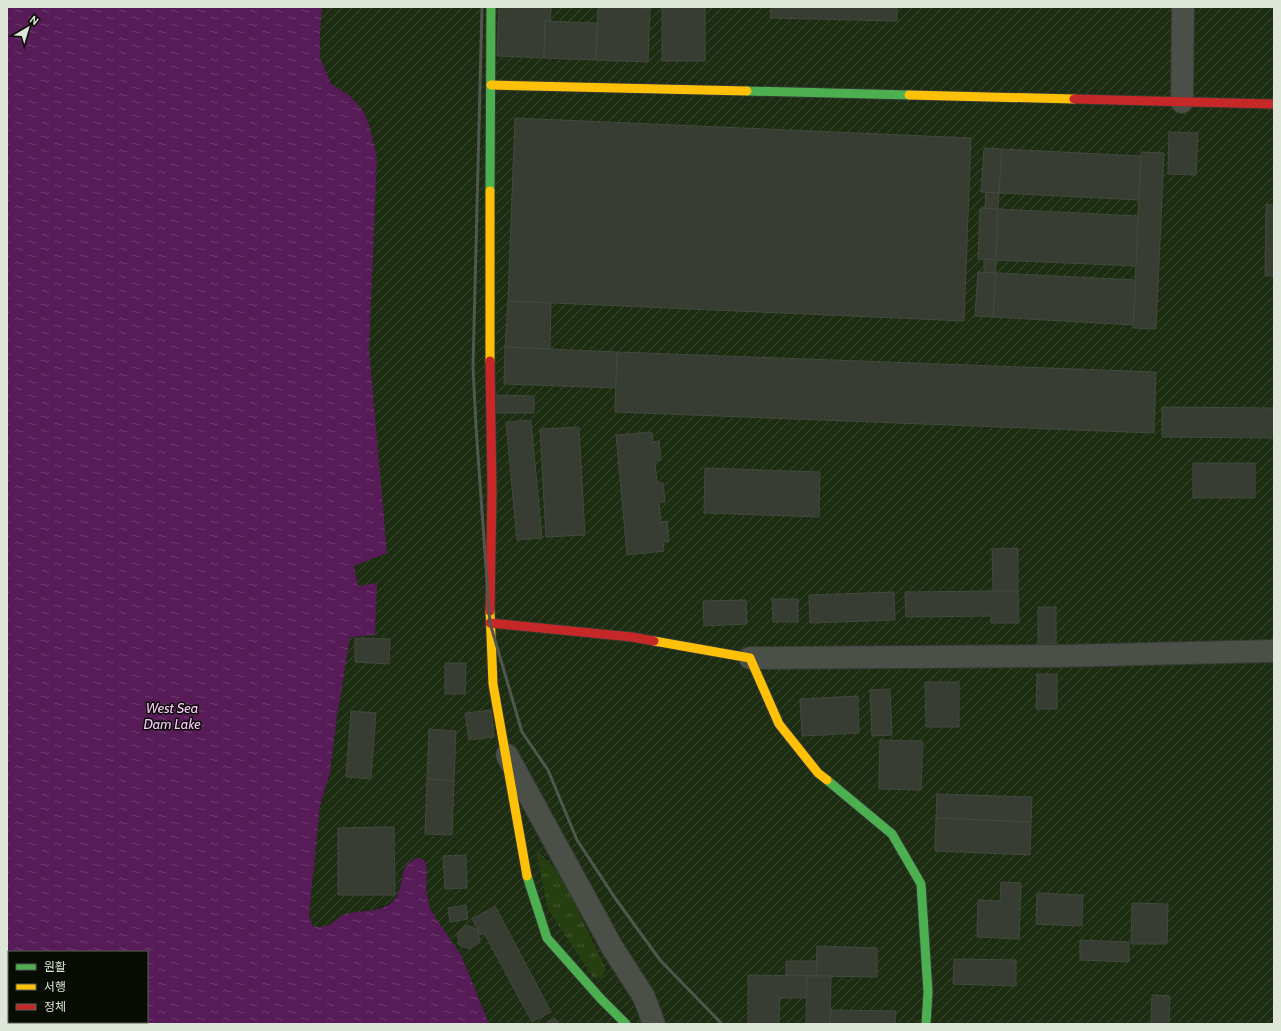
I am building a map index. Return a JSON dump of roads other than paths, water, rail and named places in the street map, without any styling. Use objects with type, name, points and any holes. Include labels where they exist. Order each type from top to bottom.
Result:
[{"type":"street","points":[[491,7],[490,368],[492,491],[490,623],[493,684],[527,875],[547,938],[601,999],[626,1024]]},
{"type":"street","points":[[1182,102],[1183,7]]},
{"type":"street","points":[[491,85],[1274,104]]},
{"type":"street","points":[[490,623],[632,637],[750,658],[1060,656],[1274,651]]},
{"type":"street","points":[[750,658],[779,724],[818,773],[892,834],[921,884],[928,992],[926,1024]]},
{"type":"street","points":[[505,751],[612,946],[644,997],[654,1024]]},
{"type":"water","name":"West Sea Dam Lake","points":[[7,7],[322,7],[320,58],[331,84],[350,96],[361,108],[368,121],[377,158],[369,349],[387,553],[354,566],[358,586],[377,583],[375,635],[350,637],[330,772],[320,806],[309,915],[313,926],[322,927],[330,925],[342,915],[348,913],[375,910],[387,906],[397,896],[406,865],[419,858],[425,861],[427,871],[426,888],[430,909],[462,957],[489,1024],[7,1024]]},
{"type":"railway","points":[[482,7],[473,367],[490,623],[522,732],[548,770],[577,840],[615,898],[660,960],[722,1024]]}]
